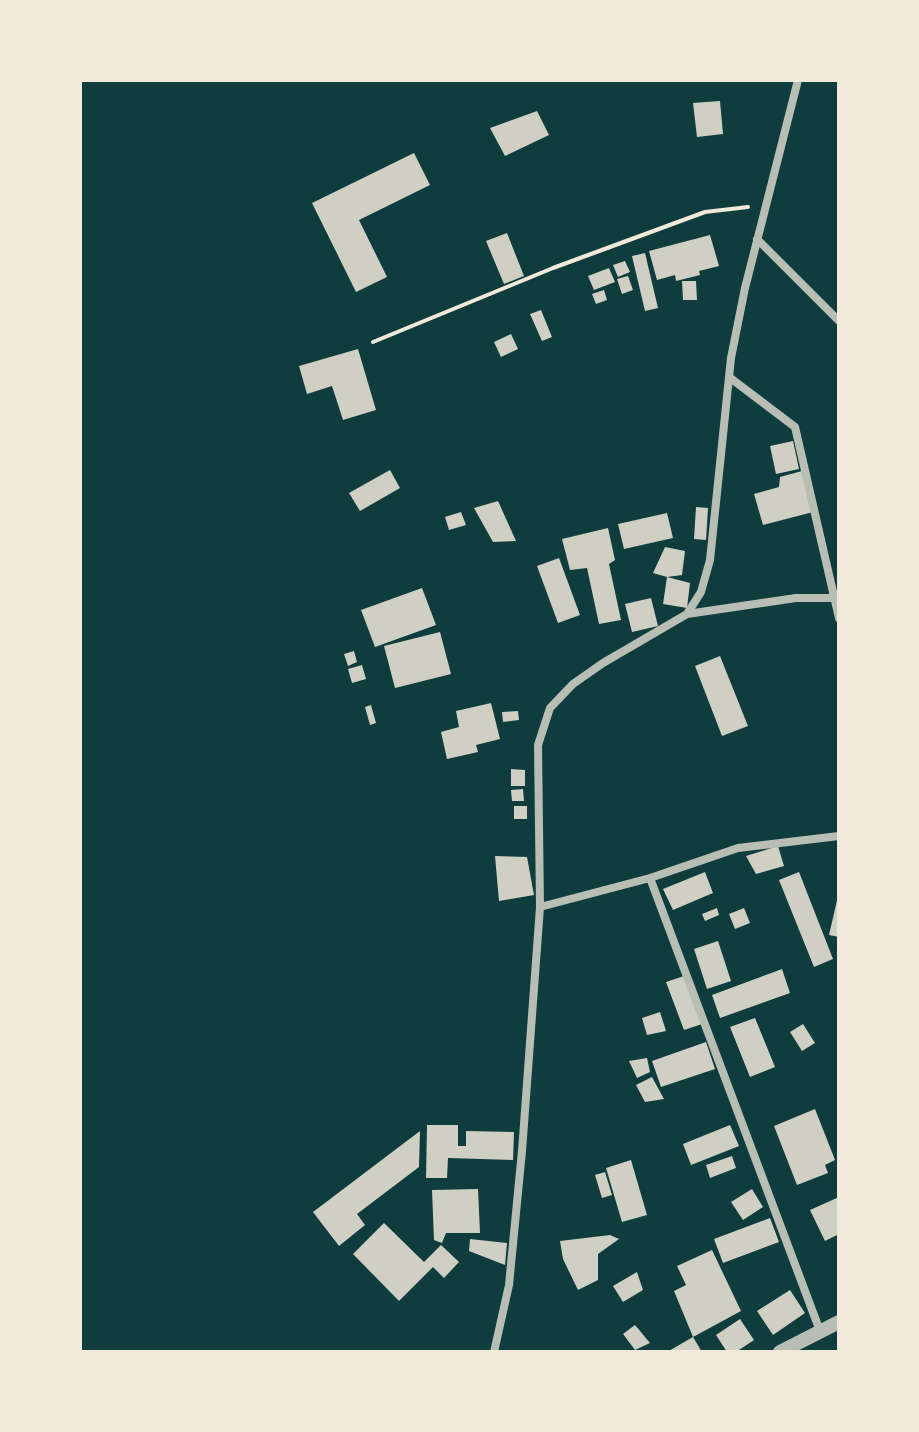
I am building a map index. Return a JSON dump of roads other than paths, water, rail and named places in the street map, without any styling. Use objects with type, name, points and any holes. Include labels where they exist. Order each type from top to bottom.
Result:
[{"type":"street","points":[[687,614],[701,592],[710,560],[734,344],[798,80]]},
{"type":"street","points":[[757,239],[839,321]]},
{"type":"street","points":[[729,377],[795,427],[839,618]]},
{"type":"street","points":[[494,1352],[509,1285],[540,907],[538,745],[550,708],[573,684],[603,663],[687,614],[796,598],[834,598]]},
{"type":"street","points":[[540,907],[650,878],[738,848],[839,836]]},
{"type":"street","points":[[650,878],[820,1331]]},
{"type":"street","points":[[780,1352],[839,1322]]}]
